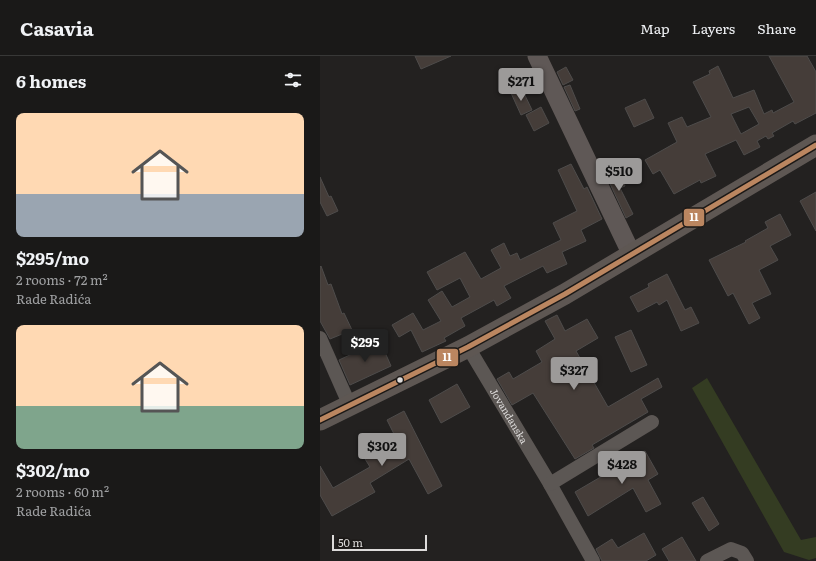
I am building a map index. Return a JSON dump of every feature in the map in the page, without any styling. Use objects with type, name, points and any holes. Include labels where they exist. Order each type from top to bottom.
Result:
[{"type":"main road","points":[[320,420],[468,347],[632,255],[816,145]]},
{"type":"street","points":[[538,56],[632,255]]},
{"type":"street","points":[[320,338],[350,406]]},
{"type":"street","name":"Jovandanska","points":[[468,347],[550,484],[593,561]]},
{"type":"street","points":[[550,484],[652,422]]},
{"type":"street","points":[[707,561],[731,549],[742,553],[747,561]]},
{"type":"green space","points":[[707,378],[801,540],[816,537],[816,558],[809,560],[784,552],[692,388]]},
{"type":"building","points":[[415,56],[451,56],[421,69]]},
{"type":"building","points":[[769,56],[807,56],[816,72],[816,113],[795,124],[793,121],[772,133],[774,136],[768,139],[766,136],[757,141],[760,147],[744,155],[736,140],[705,154],[716,176],[701,183],[700,180],[674,194],[660,170],[653,174],[645,160],[677,142],[668,123],[682,117],[687,127],[711,117],[693,82],[710,74],[709,71],[718,66],[733,98],[754,90],[764,114],[772,110],[773,113],[794,102]],"holes":[[[749,107],[759,124],[741,134],[731,114]]]},
{"type":"building","points":[[566,67],[573,80],[563,85],[557,72]]},
{"type":"building","points":[[570,85],[580,109],[575,111],[564,87]]},
{"type":"building","points":[[522,89],[532,110],[521,115],[511,93]]},
{"type":"building","points":[[645,99],[654,118],[634,127],[625,108]]},
{"type":"building","points":[[541,107],[549,123],[534,131],[526,115]]},
{"type":"building","points":[[571,164],[584,189],[587,187],[602,219],[581,230],[586,241],[562,252],[567,264],[547,273],[543,266],[504,286],[511,298],[497,306],[494,300],[461,318],[465,326],[444,338],[446,341],[422,352],[411,330],[399,337],[392,325],[413,313],[423,330],[441,321],[428,300],[442,291],[452,307],[470,297],[460,278],[437,290],[427,272],[465,252],[481,279],[501,268],[491,250],[504,243],[510,256],[517,253],[520,260],[561,240],[553,223],[577,211],[558,170]]},
{"type":"building","points":[[618,170],[625,186],[620,188],[633,214],[626,218],[606,175]]},
{"type":"building","points":[[320,177],[329,197],[331,196],[338,211],[327,216],[320,202]]},
{"type":"building","points":[[816,192],[816,231],[800,201]]},
{"type":"building","points":[[780,214],[791,235],[770,246],[778,260],[759,270],[771,294],[752,303],[760,318],[749,324],[733,293],[728,296],[709,260],[746,242],[745,241],[768,228],[765,222]]},
{"type":"building","points":[[321,266],[328,285],[331,284],[342,314],[344,313],[352,330],[330,339],[320,321]]},
{"type":"building","points":[[667,274],[685,310],[691,307],[699,323],[681,331],[667,300],[659,305],[657,302],[638,312],[630,297],[649,287],[648,284]]},
{"type":"building","points":[[557,315],[565,331],[587,319],[598,338],[576,351],[608,407],[658,378],[662,387],[641,399],[648,412],[592,445],[594,448],[575,459],[533,393],[512,405],[497,379],[509,372],[513,379],[542,362],[536,351],[555,339],[545,321]]},
{"type":"building","points":[[631,330],[647,365],[631,372],[615,337]]},
{"type":"building","points":[[380,341],[391,366],[350,385],[339,360]]},
{"type":"building","points":[[457,384],[470,407],[441,423],[429,400]]},
{"type":"building","points":[[404,411],[442,486],[428,494],[409,459],[370,483],[375,492],[332,516],[320,495],[320,466],[333,488],[370,467],[362,454],[394,434],[387,420]]},
{"type":"building","points":[[645,451],[658,474],[648,480],[661,504],[646,512],[633,488],[588,516],[575,492]]},
{"type":"building","points":[[703,497],[719,524],[709,531],[692,503]]},
{"type":"building","points":[[644,533],[656,555],[646,561],[602,561],[596,549],[612,539],[618,548]]},
{"type":"building","points":[[682,537],[696,561],[669,561],[662,549]]},
{"type":"transit line","name":"11","points":[[320,420],[468,347],[565,294],[816,145]]}]
